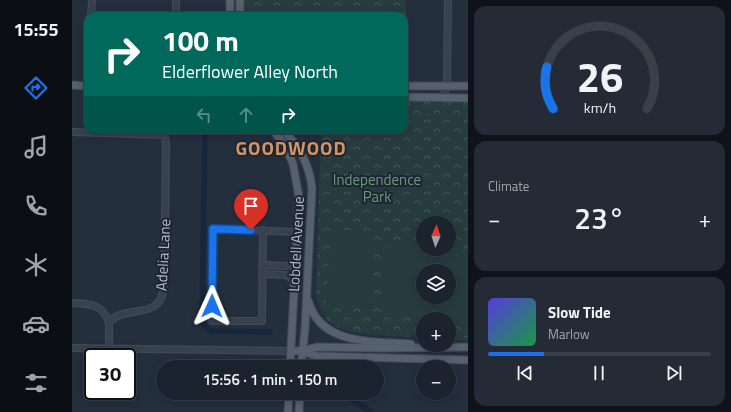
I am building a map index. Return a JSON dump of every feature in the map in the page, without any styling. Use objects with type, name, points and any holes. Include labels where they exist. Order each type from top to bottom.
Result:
[{"type":"main road","points":[[230,0],[230,12]]},
{"type":"main road","points":[[240,0],[240,12]]},
{"type":"main road","points":[[72,86],[84,86]]},
{"type":"main road","points":[[408,86],[468,86]]},
{"type":"main road","points":[[408,97],[468,98]]},
{"type":"main road","name":"Lobdell Avenue","points":[[277,134],[290,154],[296,175],[299,210],[290,360]]},
{"type":"main road","name":"Lobdell Avenue","points":[[287,134],[300,149],[310,176],[312,210],[301,360]]},
{"type":"main road","points":[[290,154],[300,149]]},
{"type":"main road","points":[[299,210],[312,210]]},
{"type":"main road","points":[[307,294],[310,308],[318,321],[328,331],[346,338],[416,343]]},
{"type":"main road","points":[[456,346],[468,347]]},
{"type":"main road","points":[[291,351],[302,351],[317,347],[416,347]]},
{"type":"main road","points":[[358,358],[364,352],[384,348]]},
{"type":"main road","points":[[302,351],[316,356],[468,360]]},
{"type":"main road","points":[[288,412],[289,400]]},
{"type":"main road","points":[[299,412],[300,400]]},
{"type":"street","points":[[92,0],[92,12]]},
{"type":"street","points":[[176,0],[176,12]]},
{"type":"street","points":[[442,98],[447,85],[448,0]]},
{"type":"street","points":[[72,132],[84,132]]},
{"type":"street","name":"Adelia Lane","points":[[109,322],[116,316],[124,313],[140,312],[151,308],[160,300],[163,294],[166,144],[163,134]]},
{"type":"street","points":[[262,230],[262,321],[212,321],[213,229],[262,230],[298,232]]},
{"type":"street","points":[[262,265],[287,266],[296,262]]},
{"type":"street","points":[[262,274],[286,275],[295,281]]},
{"type":"street","points":[[72,304],[96,306],[104,314],[109,322],[109,348]]},
{"type":"street","points":[[72,348],[84,348]]},
{"type":"street","points":[[136,348],[291,351]]},
{"type":"green space","points":[[241,0],[406,0],[406,12],[241,12]]},
{"type":"green space","name":"Independence Park","points":[[408,100],[468,101],[468,341],[456,340],[456,312],[416,312],[416,337],[362,334],[340,328],[332,324],[326,318],[317,299],[321,134],[408,134]]},
{"type":"green space","points":[[332,229],[373,232],[369,306],[326,303]]},
{"type":"green space","points":[[385,244],[416,246],[416,256],[428,256],[427,264],[416,264],[416,304],[426,304],[426,312],[416,312],[416,317],[381,315]]},
{"type":"green space","points":[[438,256],[468,256],[468,321],[456,320],[456,312],[435,312],[436,304],[456,304],[456,264],[437,264]]},
{"type":"waterway","points":[[205,134],[202,317],[204,326],[211,331],[270,332]]},
{"type":"waterway","points":[[353,400],[371,412]]},
{"type":"district","name":"GOODWOOD","points":[[291,147]]},
{"type":"route","points":[[212,306],[213,229],[251,230]]}]
